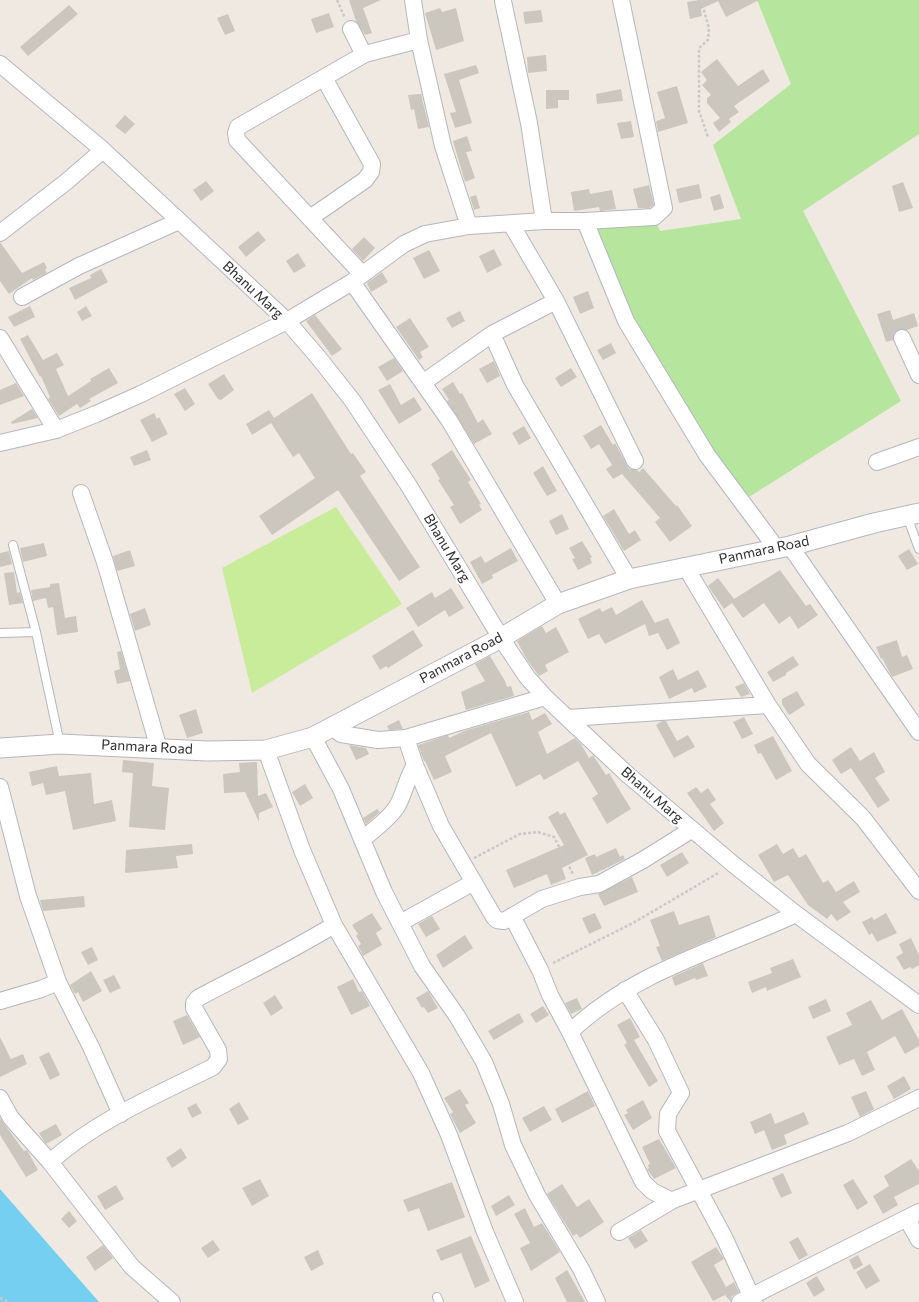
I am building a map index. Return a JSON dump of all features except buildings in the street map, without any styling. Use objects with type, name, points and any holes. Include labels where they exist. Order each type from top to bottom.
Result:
[{"type":"street","points":[[413,0],[419,40],[443,146],[469,226]]},
{"type":"street","points":[[0,443],[56,430],[135,397],[287,321],[357,278],[404,244],[425,234],[469,226],[544,221],[585,221],[654,217],[664,208],[621,0]]},
{"type":"street","points":[[503,1],[529,123],[544,221]]},
{"type":"street","points":[[351,29],[360,49],[365,54]]},
{"type":"street","points":[[419,40],[365,54],[238,127],[236,133],[237,140],[310,218],[357,278],[449,420],[558,604]]},
{"type":"street","name":"Bhanu Marg","points":[[0,64],[103,150],[287,321],[318,357],[352,400],[409,486],[500,638],[527,677],[545,697],[628,775],[691,830],[796,914],[916,999]]},
{"type":"street","points":[[310,218],[365,180],[371,172],[372,164],[324,78]]},
{"type":"street","points":[[0,233],[103,150]]},
{"type":"street","points":[[22,298],[79,266],[179,221]]},
{"type":"street","points":[[585,221],[630,328],[707,455],[783,548],[919,732]]},
{"type":"street","points":[[511,224],[556,301],[635,461]]},
{"type":"street","points":[[424,382],[492,334],[556,301]]},
{"type":"street","points":[[492,334],[515,384],[629,578]]},
{"type":"street","points":[[0,338],[56,430]]},
{"type":"street","points":[[902,338],[919,375]]},
{"type":"street","points":[[877,462],[919,447]]},
{"type":"street","points":[[82,493],[105,562],[159,749]]},
{"type":"street","name":"Panmara Road","points":[[0,748],[60,744],[159,749],[266,750],[313,737],[500,638],[558,604],[629,578],[783,548],[913,515]]},
{"type":"street","points":[[685,566],[768,705],[808,764],[863,818],[919,891]]},
{"type":"street","points":[[332,727],[341,734],[378,740],[406,738],[545,697]]},
{"type":"street","points":[[568,718],[768,705]]},
{"type":"street","points":[[313,737],[340,789],[363,839],[384,892],[422,966],[457,1016],[484,1062],[500,1104],[513,1145],[537,1195],[581,1270],[597,1302]]},
{"type":"street","points":[[406,738],[415,765],[441,826],[497,920],[504,921],[542,899],[580,887],[599,884],[643,860],[691,830]]},
{"type":"street","points":[[266,750],[302,850],[334,925],[421,1073],[449,1135],[485,1232],[515,1302]]},
{"type":"street","points":[[363,839],[380,825],[395,809],[407,778],[415,765]]},
{"type":"street","points":[[0,787],[28,896],[58,982],[91,1047],[121,1114]]},
{"type":"street","points":[[400,923],[474,882]]},
{"type":"street","points":[[570,1032],[591,1012],[625,990],[662,970],[796,914]]},
{"type":"street","points":[[512,916],[540,970],[550,994],[643,1182],[652,1190],[672,1201]]},
{"type":"street","points":[[50,1162],[86,1134],[121,1114],[213,1067],[219,1059],[218,1050],[194,1008],[194,1002],[198,998],[297,948],[334,925]]},
{"type":"street","points":[[0,1001],[41,989],[58,982]]},
{"type":"street","points":[[625,990],[656,1040],[681,1093],[668,1114],[667,1132],[724,1238],[749,1300],[913,1216],[919,1240]]},
{"type":"street","points":[[0,1098],[11,1118],[50,1162],[132,1267],[172,1302]]},
{"type":"street","points":[[619,1232],[672,1201],[848,1133],[919,1098]]},
{"type":"lane","points":[[913,515],[919,549]]},
{"type":"lane","points":[[13,544],[36,632],[60,744]]},
{"type":"lane","points":[[0,632],[36,632]]},
{"type":"path","points":[[336,0],[351,29]]},
{"type":"path","points":[[701,0],[709,28],[708,40],[699,48],[699,111],[708,137]]},
{"type":"path","points":[[463,863],[520,834],[538,832],[554,837],[580,887]]},
{"type":"path","points":[[540,970],[633,923],[733,864]]},
{"type":"path","points":[[0,1298],[9,1302]]},
{"type":"green space","points":[[757,0],[919,0],[919,134],[803,211],[901,401],[741,502],[672,400],[585,221],[654,217],[660,231],[741,219],[713,145],[791,84]]},
{"type":"green space","points":[[336,507],[402,604],[252,693],[222,568]]},
{"type":"water","points":[[0,1189],[99,1302],[0,1302]]}]
